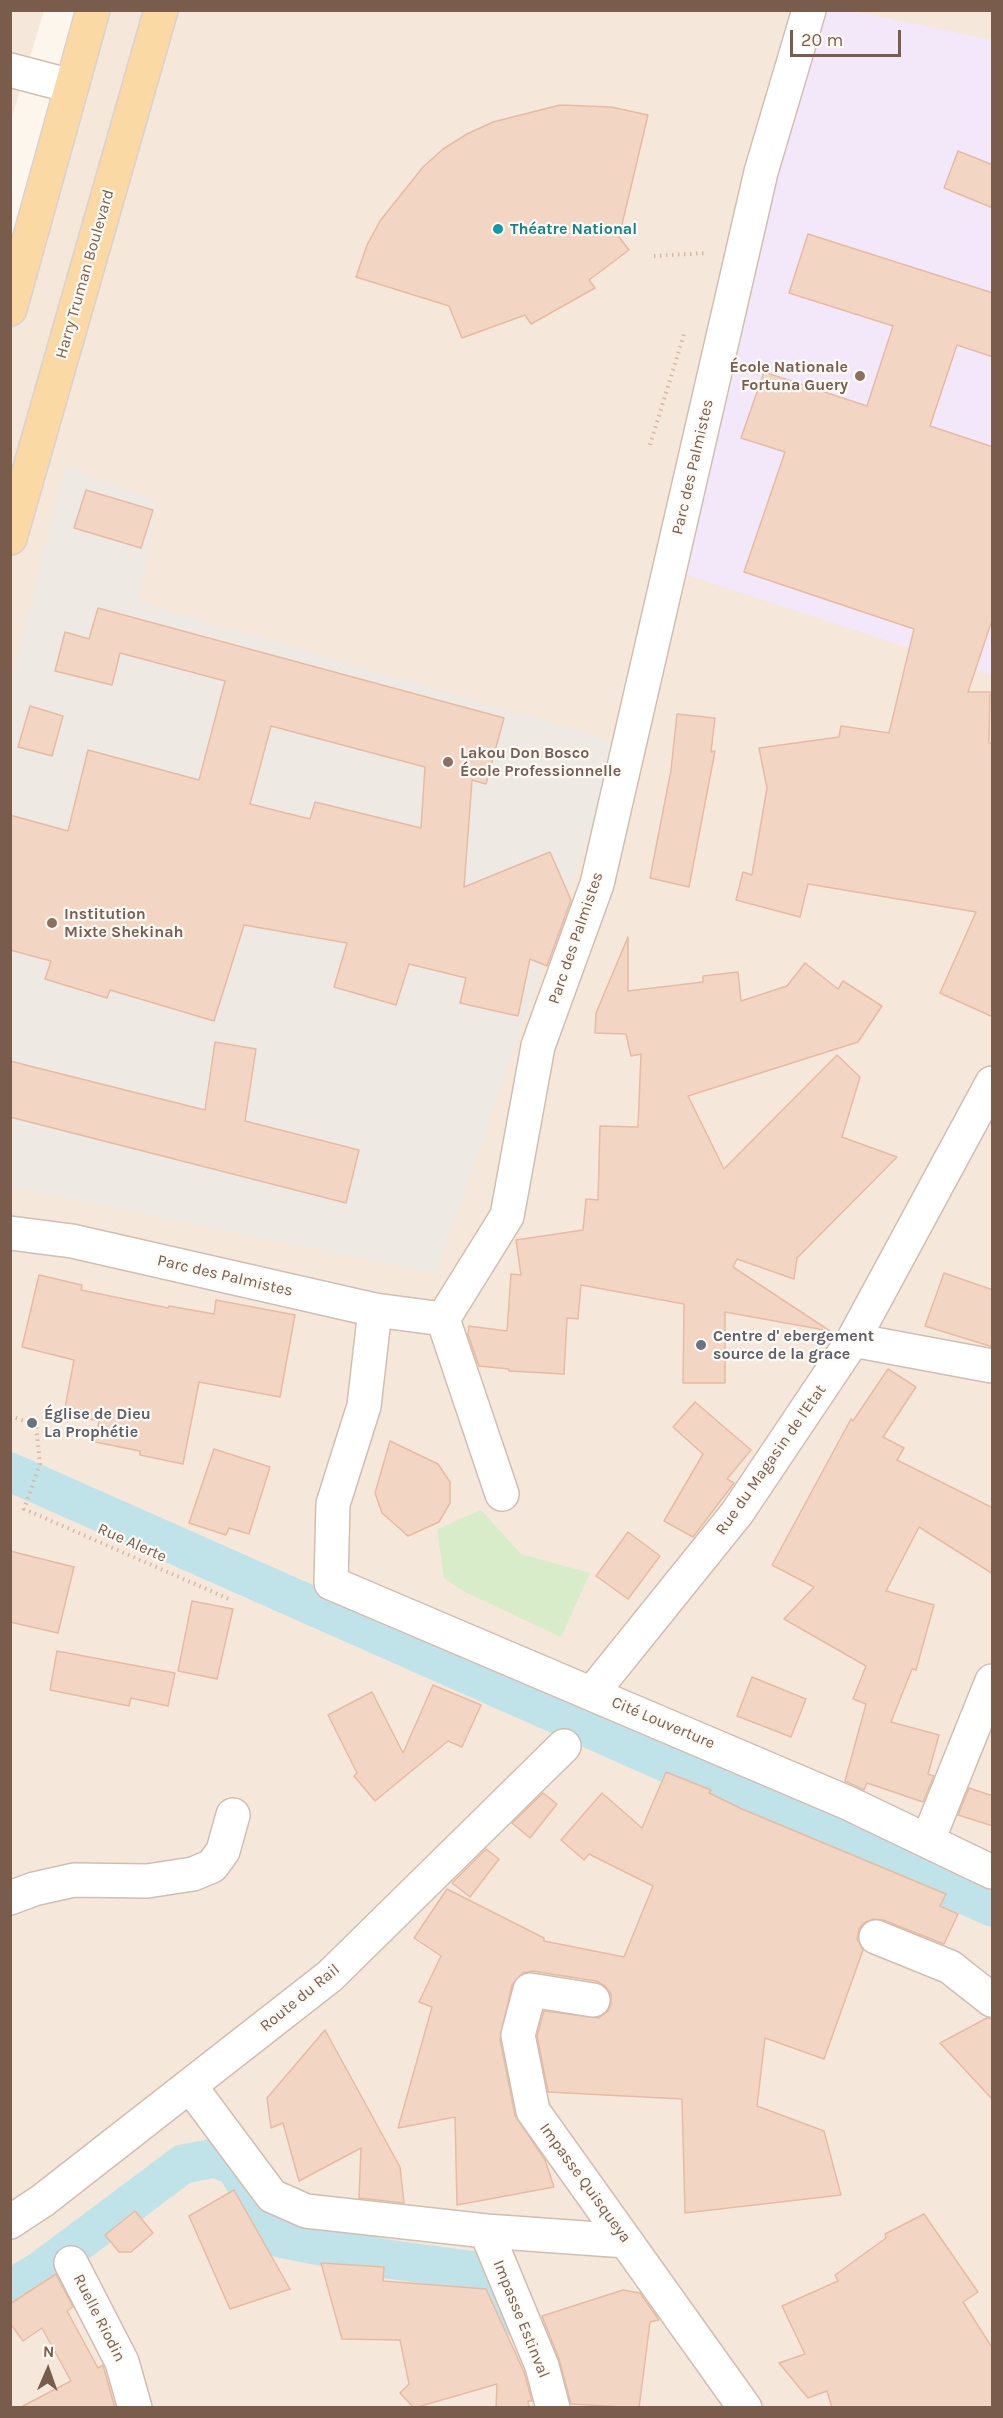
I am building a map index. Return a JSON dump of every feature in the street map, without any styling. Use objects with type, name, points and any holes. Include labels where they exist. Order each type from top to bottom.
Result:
[{"type":"main road","points":[[10,309],[93,10]]},
{"type":"main road","name":"Harry Truman Boulevard","points":[[10,538],[161,10]]},
{"type":"street","name":"Parc des Palmistes","points":[[10,1233],[72,1241],[375,1310],[443,1319],[507,1216],[538,1046],[597,885],[761,172],[808,10]]},
{"type":"street","points":[[10,70],[71,86]]},
{"type":"street","name":"Rue du Magasin de l'Etat","points":[[592,1692],[737,1513],[853,1340],[985,1114],[993,1083]]},
{"type":"street","name":"Cité Louverture","points":[[375,1310],[364,1406],[333,1504],[331,1583],[592,1692],[848,1803],[993,1872]]},
{"type":"street","points":[[443,1319],[502,1494]]},
{"type":"street","points":[[853,1340],[993,1366]]},
{"type":"street","points":[[928,1840],[993,1681]]},
{"type":"street","name":"Route du Rail","points":[[10,2222],[42,2201],[330,1976],[564,1746]]},
{"type":"street","points":[[10,1898],[34,1889],[74,1880],[147,1881],[194,1874],[212,1866],[223,1851],[233,1815]]},
{"type":"street","points":[[876,1937],[950,1967],[993,2000]]},
{"type":"street","name":"Impasse Quisqueya","points":[[593,2000],[530,1990],[518,2035],[533,2111],[745,2408]]},
{"type":"street","points":[[190,2086],[272,2196],[306,2211],[486,2231],[626,2241]]},
{"type":"street","name":"Impasse Estinval","points":[[486,2231],[542,2366],[553,2408]]},
{"type":"street","name":"Ruelle Riodin","points":[[71,2263],[122,2362],[135,2408]]},
{"type":"path","points":[[654,256],[709,252]]},
{"type":"path","name":"Rue Alerte","points":[[10,1416],[36,1425],[40,1464],[24,1509],[229,1599]]},
{"type":"shaded area","points":[[11,11],[44,11],[11,120]]},
{"type":"shaded area","points":[[91,11],[992,11],[992,2407],[11,2408],[10,300]]},
{"type":"shaded area","name":"École Nationale Fortuna Guery","points":[[819,11],[852,11],[992,40],[992,675],[682,573],[774,179]]},
{"type":"shaded area","points":[[66,466],[157,501],[139,602],[610,740],[601,799],[436,1273],[11,1187],[11,683]]},
{"type":"green space","points":[[481,1510],[521,1554],[590,1573],[561,1637],[465,1592],[444,1578],[437,1529]]},
{"type":"building","name":"Théatre National","points":[[560,105],[611,107],[648,115],[619,237],[629,250],[589,280],[595,288],[531,324],[525,315],[462,338],[449,306],[356,277],[367,245],[380,221],[423,167],[443,149],[493,122]]},
{"type":"building","points":[[958,151],[993,165],[993,208],[944,188]]},
{"type":"building","points":[[808,234],[993,293],[993,357],[957,345],[930,426],[993,447],[993,617],[968,692],[990,692],[989,743],[993,743],[993,1017],[940,993],[976,912],[808,884],[800,917],[736,900],[743,872],[752,875],[767,788],[759,748],[839,737],[841,726],[889,733],[914,629],[744,572],[785,452],[741,438],[764,372],[867,406],[893,326],[789,293]]},
{"type":"building","points":[[86,490],[153,510],[141,548],[74,528]]},
{"type":"building","points":[[98,608],[504,718],[486,784],[472,780],[464,887],[550,852],[571,900],[547,966],[530,959],[518,1016],[460,1003],[466,978],[409,964],[396,1005],[334,987],[347,943],[244,925],[214,1021],[110,990],[107,998],[45,979],[51,961],[10,950],[10,815],[68,831],[88,750],[199,780],[225,681],[120,653],[112,685],[55,671],[65,632],[89,639]],"holes":[[[271,726],[425,767],[421,828],[315,802],[310,819],[250,804]]]},
{"type":"building","points":[[30,706],[63,716],[52,756],[18,747]]},
{"type":"building","points":[[677,714],[715,718],[711,752],[715,751],[689,887],[650,878],[671,770]]},
{"type":"building","points":[[628,937],[628,991],[703,982],[703,976],[738,972],[741,1001],[787,986],[805,963],[838,989],[843,981],[882,1006],[858,1042],[688,1096],[724,1169],[837,1055],[860,1077],[842,1137],[897,1157],[797,1258],[794,1279],[737,1259],[733,1267],[830,1331],[725,1312],[725,1383],[683,1383],[684,1304],[581,1285],[578,1319],[567,1318],[564,1374],[509,1371],[509,1369],[479,1366],[468,1335],[469,1326],[507,1331],[511,1274],[521,1275],[516,1240],[583,1230],[586,1199],[598,1200],[600,1126],[638,1127],[641,1054],[631,1056],[626,1034],[595,1033],[596,1013]]},
{"type":"building","points":[[215,1042],[256,1049],[245,1121],[359,1150],[346,1203],[10,1117],[10,1061],[205,1110]]},
{"type":"building","points":[[944,1273],[993,1290],[993,1347],[925,1326]]},
{"type":"building","points":[[39,1275],[82,1285],[81,1290],[168,1308],[169,1306],[214,1314],[216,1300],[295,1315],[280,1397],[199,1382],[183,1464],[140,1455],[140,1451],[95,1442],[99,1421],[64,1413],[74,1360],[22,1347]]},
{"type":"building","points":[[888,1369],[916,1387],[883,1437],[904,1448],[897,1460],[993,1508],[993,1574],[919,1527],[886,1591],[934,1605],[916,1670],[912,1669],[891,1722],[939,1735],[928,1774],[934,1776],[923,1802],[867,1783],[864,1790],[845,1781],[866,1704],[853,1699],[866,1666],[784,1619],[814,1587],[772,1565],[851,1419],[853,1421]]},
{"type":"building","points":[[695,1402],[751,1450],[727,1479],[734,1483],[693,1537],[664,1521],[703,1454],[673,1427]]},
{"type":"building","points":[[390,1441],[438,1464],[450,1482],[450,1503],[439,1522],[408,1536],[382,1513],[375,1493]]},
{"type":"building","points":[[214,1449],[270,1467],[249,1534],[229,1528],[226,1535],[189,1523]]},
{"type":"building","points":[[628,1532],[660,1556],[628,1599],[596,1576]]},
{"type":"building","points":[[10,1551],[74,1567],[58,1633],[10,1622]]},
{"type":"building","points":[[192,1601],[233,1609],[217,1679],[178,1671]]},
{"type":"building","points":[[57,1651],[175,1673],[168,1706],[131,1698],[129,1706],[50,1690]]},
{"type":"building","points":[[752,1677],[806,1699],[791,1737],[737,1716]]},
{"type":"building","points":[[433,1685],[481,1705],[462,1747],[448,1741],[375,1801],[354,1776],[357,1773],[328,1715],[372,1692],[403,1753]]},
{"type":"building","points":[[666,1772],[711,1790],[709,1793],[742,1809],[946,1894],[940,1906],[958,1914],[944,1944],[883,1920],[873,1919],[864,1923],[859,1929],[857,1939],[863,1950],[824,2059],[765,2038],[757,2106],[824,2131],[841,2195],[685,2213],[682,2099],[548,2092],[537,2036],[544,2011],[599,2018],[608,2011],[611,1994],[605,1986],[596,1981],[532,1971],[523,1973],[512,1985],[500,2039],[515,2115],[545,2160],[554,2187],[457,2205],[455,2117],[398,2128],[432,2007],[419,2002],[441,1956],[414,1938],[447,1889],[544,1938],[544,1941],[624,1957],[653,1886],[589,1854],[584,1860],[561,1840],[602,1793],[642,1828]]},
{"type":"building","points":[[969,1788],[993,1796],[993,1826],[958,1815]]},
{"type":"building","points":[[543,1793],[557,1804],[530,1838],[512,1823]]},
{"type":"building","points":[[486,1849],[499,1859],[470,1897],[452,1883]]},
{"type":"building","points":[[987,2018],[993,2018],[993,2100],[940,2043]]},
{"type":"building","points":[[325,2030],[400,2167],[404,2203],[359,2198],[361,2148],[299,2181],[283,2123],[271,2128],[267,2098]]},
{"type":"building","points":[[234,2190],[290,2289],[230,2309],[189,2216]]},
{"type":"building","points":[[135,2211],[153,2233],[131,2252],[119,2252],[105,2235]]},
{"type":"building","points":[[924,2214],[978,2292],[963,2302],[993,2349],[993,2408],[832,2408],[827,2391],[808,2398],[779,2363],[805,2354],[782,2306],[838,2281],[835,2275],[886,2238],[885,2234]]},
{"type":"building","points":[[321,2263],[384,2267],[383,2281],[486,2289],[524,2372],[532,2401],[528,2401],[529,2408],[496,2408],[497,2384],[414,2408],[400,2393],[409,2384],[400,2340],[342,2339]]},
{"type":"building","points":[[56,2274],[73,2307],[67,2311],[98,2368],[103,2365],[115,2408],[19,2408],[71,2381],[42,2328],[23,2341],[10,2323],[10,2304]]},
{"type":"building","points":[[623,2290],[640,2293],[659,2320],[650,2322],[639,2408],[571,2404],[559,2359],[542,2316]]},
{"type":"waterway","points":[[10,1472],[992,1907]]},
{"type":"waterway","points":[[10,2289],[40,2271],[183,2164],[216,2158],[236,2167],[267,2222],[280,2238],[387,2259],[491,2273],[511,2316]]},
{"type":"place","name":"Théatre National","points":[[498,229]]},
{"type":"place","name":"École Nationale Fortuna Guery","points":[[860,376]]},
{"type":"place","name":"Lakou Don Bosco École Professionnelle","points":[[448,762]]},
{"type":"place","name":"Institution Mixte Shekinah","points":[[52,923]]},
{"type":"place","name":"Centre d' ebergement source de la grace","points":[[701,1345]]},
{"type":"place","name":"Église de Dieu La Prophétie","points":[[32,1423]]}]
